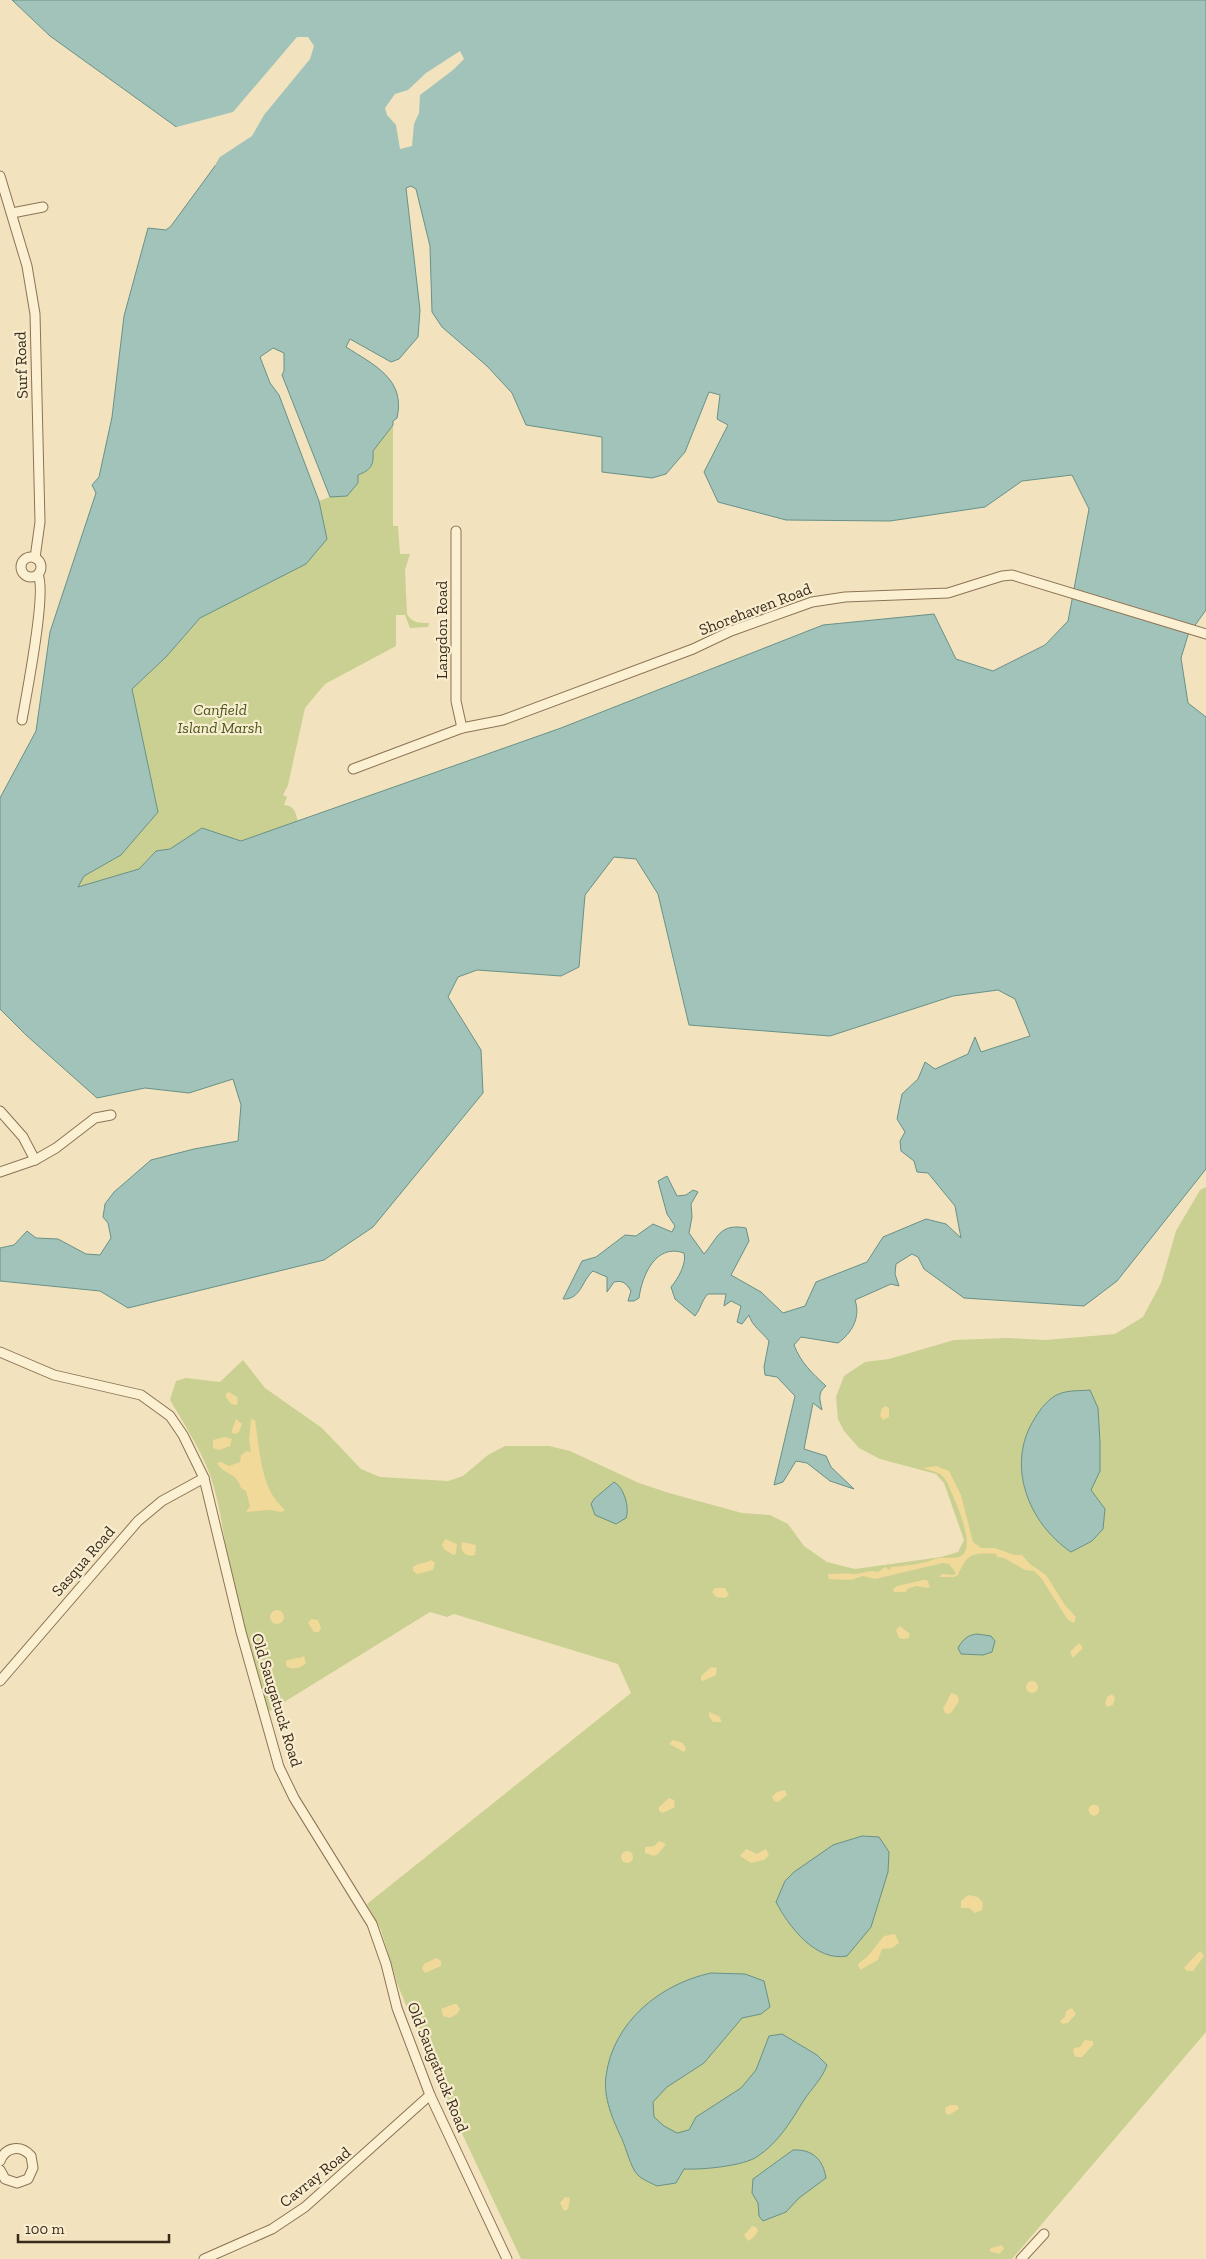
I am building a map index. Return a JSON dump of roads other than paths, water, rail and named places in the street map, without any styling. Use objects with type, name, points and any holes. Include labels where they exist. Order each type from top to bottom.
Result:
[{"type":"street","name":"Surf Road","points":[[0,176],[27,266],[35,314],[40,522],[35,558],[41,566],[38,575],[41,580],[22,720]]},
{"type":"street","points":[[12,213],[43,207]]},
{"type":"street","name":"Langdon Road","points":[[456,531],[456,702],[462,728]]},
{"type":"street","points":[[35,558],[24,559],[21,569],[28,577],[38,575]]},
{"type":"street","name":"Shorehaven Road","points":[[354,769],[462,728],[503,720],[693,649],[731,631],[812,602],[845,597],[948,594],[1007,575],[1022,577],[1067,593],[1206,634]]},
{"type":"street","points":[[0,1111],[23,1137],[35,1160]]},
{"type":"street","points":[[0,1172],[35,1160],[56,1148],[96,1118],[111,1115]]},
{"type":"street","name":"Old Saugatuck Road","points":[[0,1352],[54,1375],[141,1395],[170,1416],[178,1426],[204,1478],[241,1632],[280,1768],[294,1798],[372,1924],[386,1964],[397,2008],[430,2095],[507,2259]]},
{"type":"street","name":"Sasqua Road","points":[[0,1681],[138,1521],[162,1500],[204,1478]]},
{"type":"street","name":"Cavray Road","points":[[204,2259],[272,2229],[305,2207],[430,2095]]},
{"type":"street","points":[[0,2161],[5,2152],[21,2149],[31,2156],[34,2168],[28,2179],[16,2183],[5,2179],[0,2170]]},
{"type":"street","points":[[1021,2259],[1044,2234]]},
{"type":"water","points":[[12,0],[1206,0],[1206,610],[1188,635],[1181,658],[1188,703],[1206,717],[1206,1169],[1117,1281],[1084,1306],[964,1298],[924,1269],[918,1257],[912,1254],[896,1264],[895,1274],[899,1286],[891,1284],[855,1300],[857,1312],[854,1324],[838,1343],[801,1337],[794,1345],[800,1357],[826,1386],[820,1394],[822,1410],[813,1403],[804,1449],[826,1456],[831,1467],[854,1489],[830,1481],[807,1463],[796,1461],[783,1482],[774,1485],[795,1396],[777,1377],[765,1375],[764,1367],[769,1341],[750,1319],[749,1315],[742,1324],[737,1322],[741,1306],[731,1301],[724,1306],[726,1294],[708,1294],[695,1316],[675,1299],[671,1287],[683,1266],[684,1253],[674,1251],[658,1257],[647,1271],[639,1298],[634,1301],[628,1301],[631,1291],[628,1286],[620,1281],[614,1282],[607,1292],[607,1277],[593,1271],[578,1293],[563,1299],[582,1261],[596,1257],[625,1235],[636,1236],[653,1224],[672,1232],[675,1226],[667,1214],[658,1181],[667,1176],[677,1196],[686,1195],[693,1190],[698,1192],[691,1204],[692,1217],[689,1233],[704,1254],[720,1233],[730,1228],[746,1228],[749,1241],[731,1275],[761,1292],[783,1313],[805,1306],[816,1282],[867,1262],[883,1237],[926,1219],[946,1224],[961,1238],[955,1206],[928,1173],[917,1172],[914,1161],[901,1151],[900,1141],[905,1132],[897,1119],[902,1094],[918,1079],[925,1062],[935,1069],[968,1054],[975,1037],[981,1052],[1030,1036],[1015,999],[998,990],[953,996],[830,1036],[689,1025],[658,894],[636,859],[614,857],[585,895],[579,967],[561,976],[477,970],[458,977],[448,997],[481,1050],[483,1093],[373,1227],[324,1260],[128,1308],[100,1291],[0,1281],[0,1248],[14,1245],[27,1231],[36,1238],[58,1239],[86,1254],[100,1255],[111,1238],[108,1223],[103,1217],[105,1204],[114,1192],[151,1160],[194,1149],[238,1141],[241,1105],[233,1079],[189,1093],[145,1088],[97,1098],[26,1035],[0,1009],[0,798],[36,731],[50,632],[96,493],[92,485],[99,477],[112,417],[124,316],[148,228],[166,230],[171,226],[215,166],[224,148],[251,129],[307,49],[304,44],[289,54],[245,110],[182,131],[50,36]],"holes":[[[411,186],[416,189],[430,246],[432,312],[442,327],[487,366],[512,393],[526,425],[602,437],[602,472],[652,478],[666,474],[685,452],[709,392],[720,395],[717,419],[728,425],[704,472],[718,502],[786,520],[890,521],[985,507],[1022,481],[1072,475],[1089,509],[1068,621],[1045,645],[993,671],[956,659],[934,614],[823,625],[561,728],[241,841],[202,828],[170,849],[156,851],[139,869],[78,887],[84,876],[121,855],[158,812],[132,689],[166,657],[200,618],[306,564],[327,539],[319,501],[279,395],[270,383],[260,357],[273,348],[284,353],[284,371],[282,375],[330,497],[347,496],[358,483],[358,475],[371,466],[373,451],[397,418],[399,404],[397,393],[392,383],[377,367],[346,347],[350,339],[391,362],[399,359],[418,337],[420,310],[406,188]]]},
{"type":"water","points":[[1090,1390],[1098,1408],[1100,1442],[1100,1471],[1091,1490],[1105,1509],[1103,1529],[1092,1541],[1071,1552],[1056,1540],[1043,1525],[1033,1509],[1022,1473],[1022,1454],[1026,1436],[1042,1407],[1063,1393]]},
{"type":"water","points":[[614,1482],[621,1488],[627,1509],[626,1518],[616,1524],[595,1515],[591,1504],[594,1499]]},
{"type":"water","points":[[977,1634],[991,1636],[995,1641],[992,1652],[983,1655],[961,1654],[958,1648],[962,1642],[968,1636]]},
{"type":"water","points":[[862,1836],[879,1837],[889,1852],[888,1872],[871,1927],[847,1956],[825,1954],[814,1948],[796,1932],[776,1902],[785,1881],[794,1872],[833,1845]]},
{"type":"water","points":[[711,1973],[745,1974],[764,1981],[770,2007],[761,2014],[742,2018],[704,2063],[667,2087],[653,2102],[654,2117],[664,2126],[677,2133],[689,2130],[696,2117],[741,2088],[756,2070],[769,2036],[782,2034],[817,2055],[827,2065],[820,2079],[784,2131],[758,2156],[733,2165],[684,2169],[676,2183],[657,2186],[641,2178],[635,2171],[612,2117],[607,2101],[605,2084],[610,2057],[618,2039],[642,2008],[674,1986],[692,1978]]},
{"type":"water","points":[[793,2150],[806,2151],[816,2156],[822,2165],[826,2178],[799,2198],[786,2212],[763,2221],[759,2216],[758,2203],[752,2193],[753,2179]]},
{"type":"park label","name":"Canfield Island Marsh","points":[[220,718]]}]
